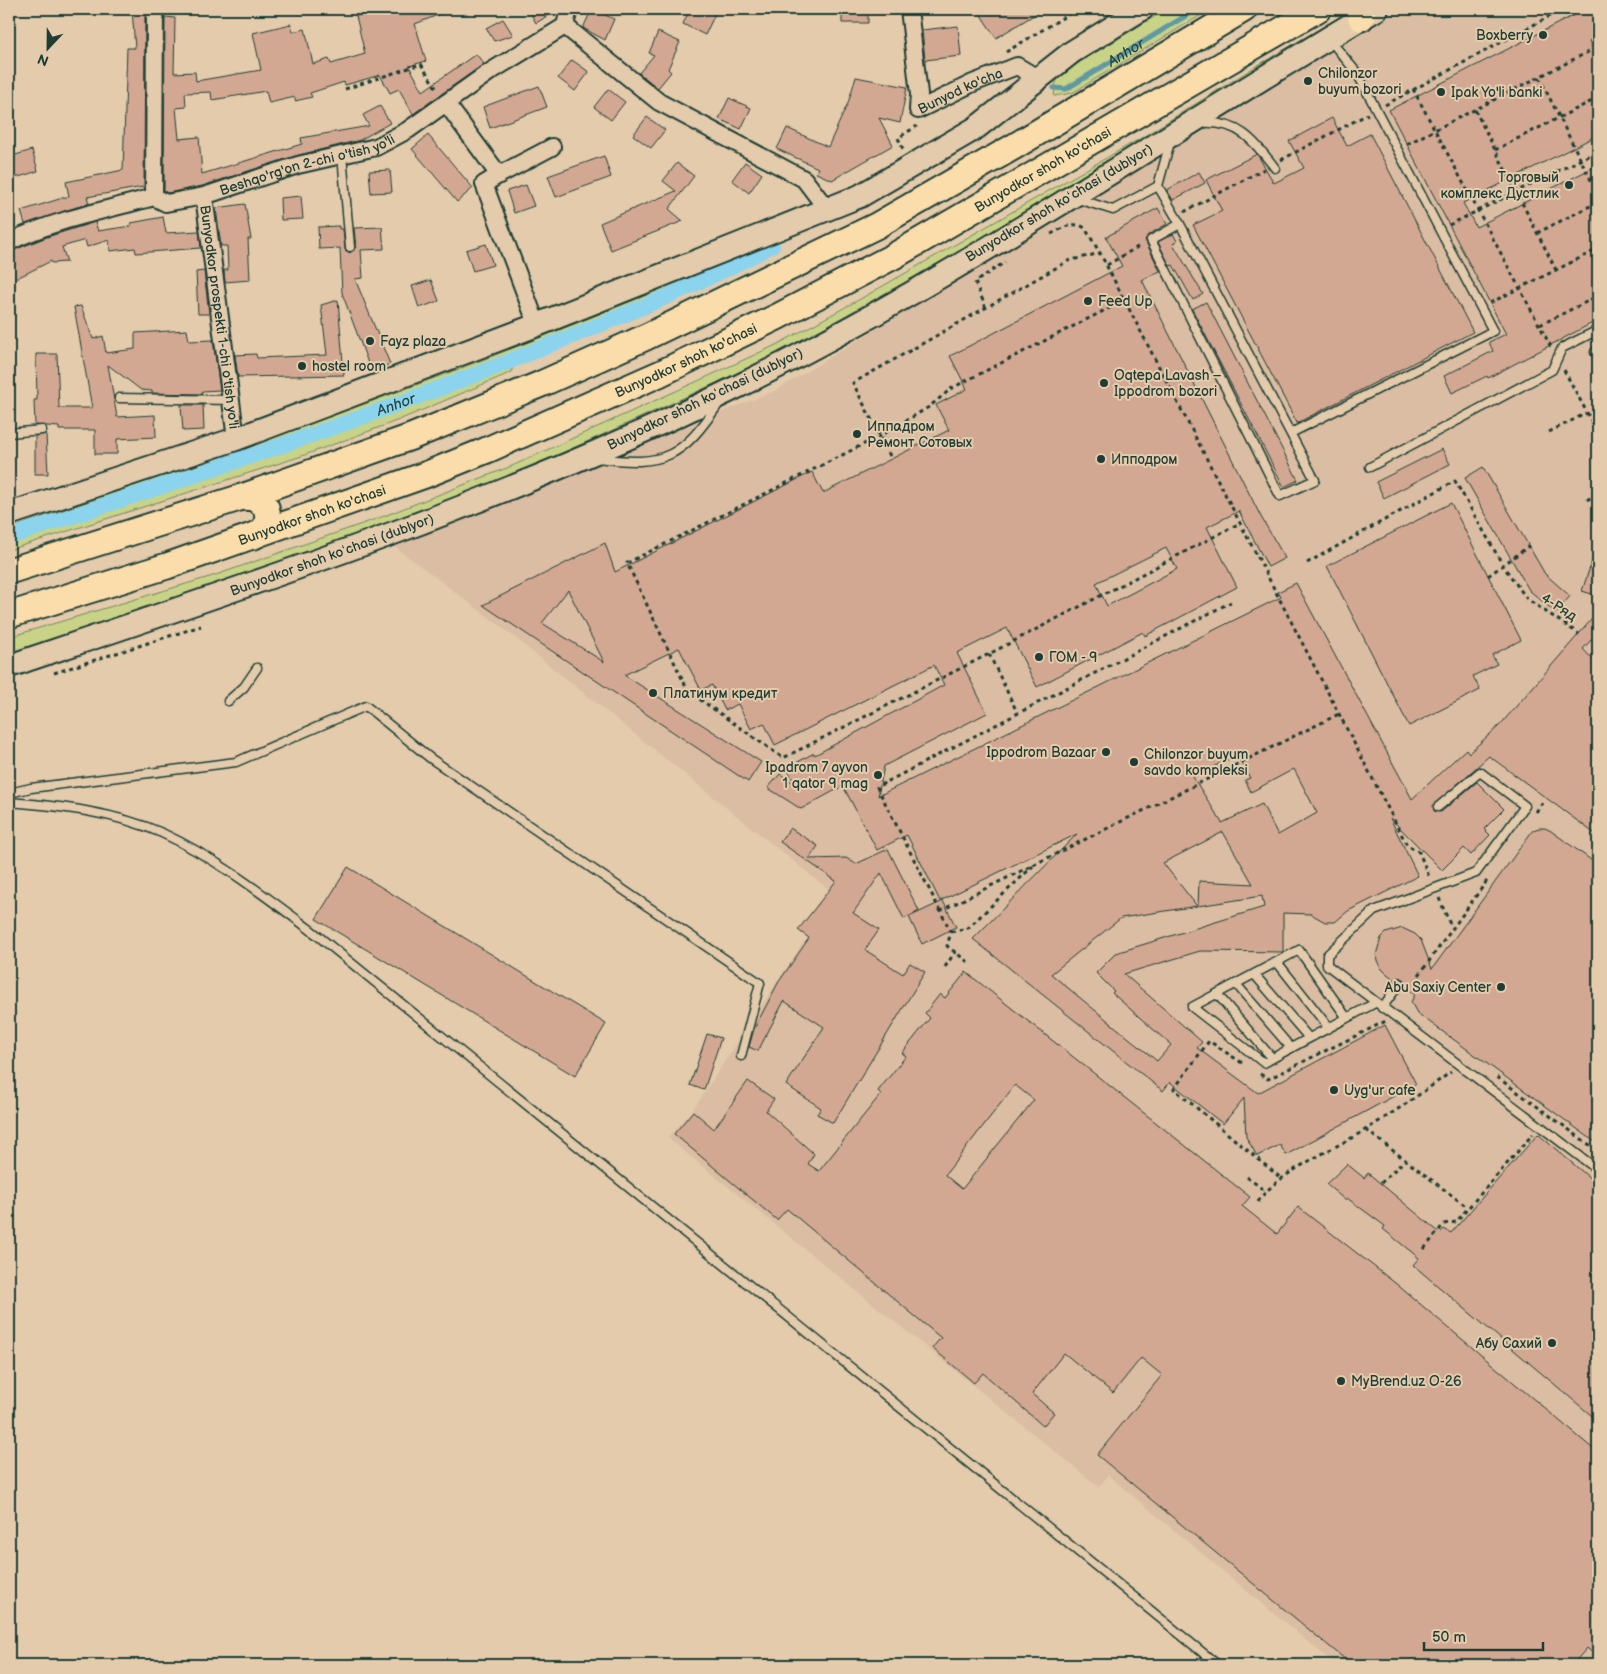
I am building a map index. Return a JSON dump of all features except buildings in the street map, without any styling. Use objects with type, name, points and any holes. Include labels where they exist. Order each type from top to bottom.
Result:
[{"type":"main road","points":[[9,571],[242,497],[411,437],[493,404],[637,341],[764,282],[884,222],[1244,9]]},
{"type":"main road","name":"Bunyodkor shoh ko'chasi","points":[[9,615],[167,566],[254,536],[487,450],[659,374],[778,317],[894,256],[1318,9]]},
{"type":"main road","points":[[242,497],[256,498],[266,507],[268,514],[266,528],[254,536]]},
{"type":"street","points":[[154,197],[155,9]]},
{"type":"street","points":[[569,9],[565,26],[659,102],[804,179],[826,208]]},
{"type":"street","name":"Bunyod ko'cha","points":[[909,9],[919,94],[918,110],[973,83],[1017,66],[1039,79]]},
{"type":"street","points":[[9,514],[236,439],[537,325],[860,196],[976,128],[1072,52],[1142,9]]},
{"type":"street","name":"Bunyodkor shoh koʻchasi (dublyor)","points":[[9,666],[237,589],[533,480],[728,391],[786,362],[920,287],[1071,197],[1367,12]]},
{"type":"street","name":"Beshqo'rg'on 2-chi o'tish yo'li","points":[[9,242],[26,234],[89,214],[154,197],[166,202],[204,196],[298,165],[376,147],[408,130],[488,73],[565,26]]},
{"type":"street","points":[[446,103],[500,175]]},
{"type":"street","points":[[537,325],[484,184],[552,147]]},
{"type":"street","name":"Bunyodkor prospekti 1-chi o'tish yo'li","points":[[204,196],[236,439]]},
{"type":"lane","points":[[1291,433],[1493,331],[1356,73],[1328,37]]},
{"type":"lane","points":[[1071,197],[1113,210],[1158,186],[1181,129],[1228,125],[1247,135],[1275,168]]},
{"type":"lane","points":[[342,155],[350,247]]},
{"type":"lane","points":[[1158,186],[1180,224],[1315,480],[1280,496],[1151,240],[1180,224]]},
{"type":"lane","points":[[1370,467],[1552,370],[1562,348],[1598,330]]},
{"type":"lane","points":[[585,457],[638,462],[667,457],[694,439],[728,391]]},
{"type":"lane","points":[[119,398],[231,400]]},
{"type":"lane","points":[[9,433],[42,430]]},
{"type":"lane","points":[[228,701],[244,687],[257,668]]},
{"type":"lane","points":[[9,793],[31,788],[236,762],[366,706],[430,758],[760,983],[741,1056]]},
{"type":"lane","points":[[1438,807],[1480,772],[1525,806],[1476,873],[1374,911],[1327,955],[1328,965],[1331,970],[1598,1170]]},
{"type":"lane","points":[[9,802],[53,806],[128,821],[161,833],[191,848],[251,885],[320,937],[1218,1665]]},
{"type":"lane","points":[[1347,1018],[1299,950],[1192,1007],[1264,1062],[1347,1018],[1375,1002]]},
{"type":"lane","points":[[1277,962],[1328,1028]]},
{"type":"lane","points":[[1254,974],[1309,1038]]},
{"type":"lane","points":[[1382,1008],[1400,983]]},
{"type":"lane","points":[[1236,984],[1291,1048]]},
{"type":"lane","points":[[1216,994],[1272,1058]]},
{"type":"path","points":[[998,57],[1078,9]]},
{"type":"path","points":[[1397,149],[1598,47]]},
{"type":"path","points":[[345,89],[421,64],[446,103]]},
{"type":"path","points":[[1539,77],[1598,194]]},
{"type":"path","points":[[1413,89],[1598,434]]},
{"type":"path","points":[[1495,150],[1598,98]]},
{"type":"path","points":[[1475,110],[1556,270]]},
{"type":"path","points":[[898,138],[903,148]]},
{"type":"path","points":[[1440,230],[1598,151]]},
{"type":"path","points":[[1538,233],[1598,202]]},
{"type":"path","points":[[1047,236],[1070,225],[1081,225],[1085,228],[1107,265],[1407,845],[1419,852]]},
{"type":"path","points":[[1107,265],[1151,240]]},
{"type":"path","points":[[1481,308],[1598,248]]},
{"type":"path","points":[[890,456],[853,383],[1068,261],[1100,253]]},
{"type":"path","points":[[986,308],[974,282],[987,273]]},
{"type":"path","points":[[1540,325],[1598,296]]},
{"type":"path","points":[[1125,300],[952,388],[929,407],[880,436],[627,563],[688,691],[783,758],[1240,524]]},
{"type":"path","points":[[1550,432],[1587,412]]},
{"type":"path","points":[[1307,563],[1455,481],[1504,567]]},
{"type":"path","points":[[1587,500],[1598,493]]},
{"type":"path","points":[[1488,576],[1504,567],[1528,546]]},
{"type":"path","name":"4-Ряд","points":[[1504,567],[1527,599],[1579,634]]},
{"type":"path","points":[[968,962],[948,946],[951,932],[878,787],[1017,712],[1231,602]]},
{"type":"path","points":[[45,676],[201,626]]},
{"type":"path","points":[[989,654],[1017,712]]},
{"type":"path","points":[[940,911],[1339,714]]},
{"type":"path","points":[[1531,819],[1542,803]]},
{"type":"path","points":[[951,932],[968,928],[1035,864]]},
{"type":"path","points":[[1419,975],[1492,874]]},
{"type":"path","points":[[945,967],[955,952]]},
{"type":"path","points":[[1259,1074],[1268,1079],[1385,1023]]},
{"type":"path","points":[[1251,1068],[1209,1041],[1174,1089],[1282,1179]]},
{"type":"path","points":[[1258,1202],[1265,1191],[1282,1179],[1366,1130],[1453,1071]]},
{"type":"path","points":[[1366,1130],[1467,1207]]},
{"type":"path","points":[[1424,1249],[1444,1224],[1456,1222],[1467,1207],[1537,1130]]},
{"type":"path","points":[[1381,1183],[1405,1160]]},
{"type":"path","points":[[1247,1177],[1265,1191]]},
{"type":"shaded area","name":"Chilonzor buyum savdo kompleksi","points":[[1401,9],[1598,9],[1598,1665],[1336,1665],[1108,1475],[1099,1487],[668,1138],[697,1104],[803,943],[816,934],[843,901],[498,624],[391,544],[775,391]]},
{"type":"green space","points":[[1167,9],[1211,9],[1072,93],[1054,96],[1056,82],[1062,73]]},
{"type":"green space","points":[[1343,15],[1342,21],[950,257],[782,351],[714,384],[516,474],[383,527],[220,584],[9,654],[9,637],[216,575],[379,518],[512,466],[778,344],[1141,138],[1253,68]]},
{"type":"green space","points":[[748,251],[753,252],[687,285],[512,359],[512,372],[399,420],[302,456],[9,550],[9,529],[307,425],[455,370],[620,306]]},
{"type":"waterway","name":"Anhor","points":[[1054,88],[1066,89],[1197,9]]},
{"type":"waterway","name":"Anhor","points":[[9,537],[280,446],[414,398],[605,323],[745,260],[772,245]]},
{"type":"place","name":"Boxberry","points":[[1543,35]]},
{"type":"place","name":"Chilonzor buyum bozori","points":[[1308,81]]},
{"type":"place","name":"Ipak Yo'li banki","points":[[1441,92]]},
{"type":"place","name":"Торговый комплекс Дустлик","points":[[1569,185]]},
{"type":"place","name":"Feed Up","points":[[1088,301]]},
{"type":"place","name":"Fayz plaza","points":[[370,341]]},
{"type":"place","name":"hostel room","points":[[302,366]]},
{"type":"place","name":"Oqtepa Lavash – Ippodrom bozori","points":[[1104,383]]},
{"type":"place","name":"Иппадром Ремонт Сотовых","points":[[857,434]]},
{"type":"place","name":"Ипподром","points":[[1101,459]]},
{"type":"place","name":"ГОМ - 9","points":[[1039,657]]},
{"type":"place","name":"Платинум кредит","points":[[653,693]]},
{"type":"place","name":"Ippodrom Bazaar","points":[[1106,752]]},
{"type":"place","name":"Chilonzor buyum savdo kompleksi","points":[[1134,762]]},
{"type":"place","name":"Ipadrom 7 ayvon 1 qator 9 mag","points":[[878,775]]},
{"type":"place","name":"Abu Saxiy Center","points":[[1501,987]]},
{"type":"place","name":"Uyg'ur cafe","points":[[1334,1090]]},
{"type":"place","name":"Абу Сахий","points":[[1552,1343]]},
{"type":"place","name":"MyBrend.uz O-26","points":[[1341,1381]]}]
